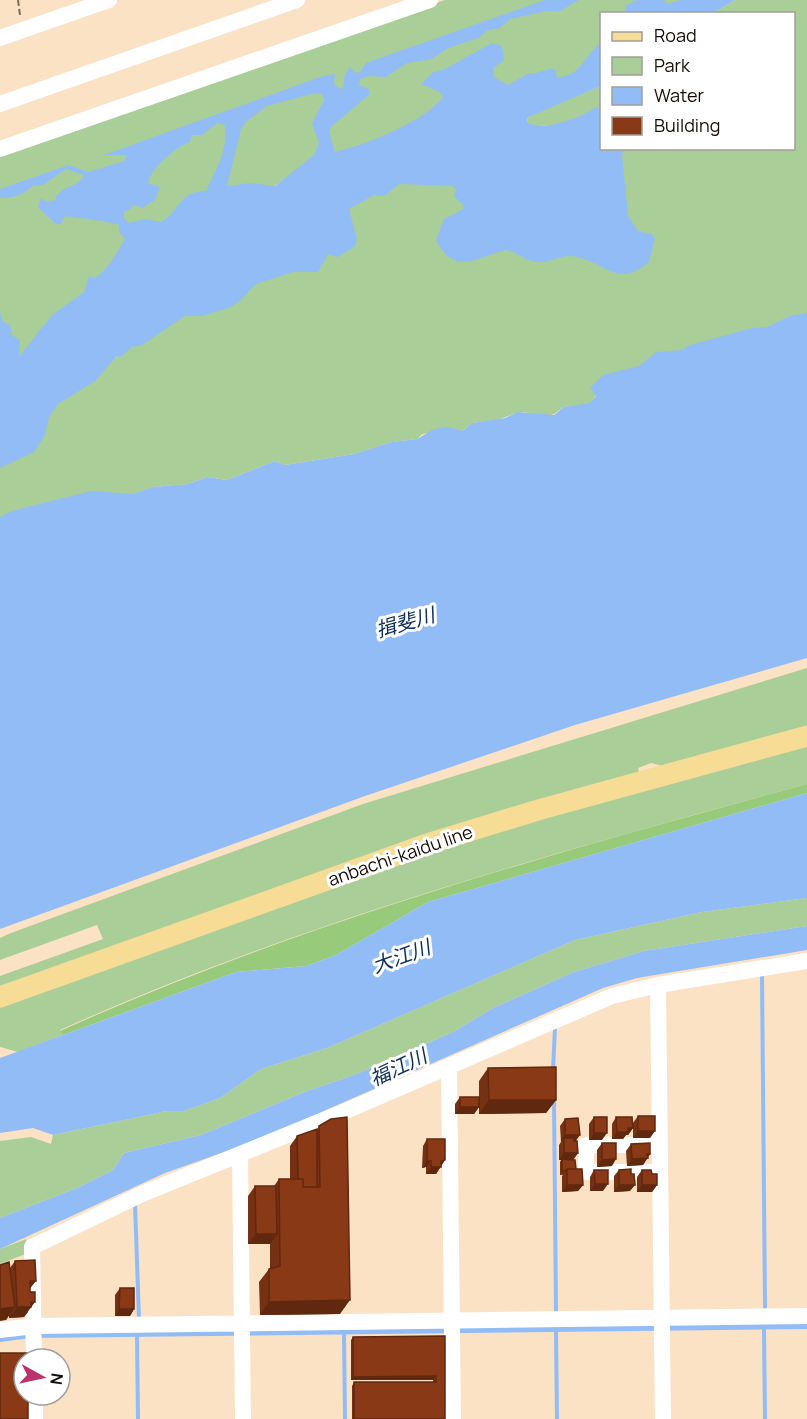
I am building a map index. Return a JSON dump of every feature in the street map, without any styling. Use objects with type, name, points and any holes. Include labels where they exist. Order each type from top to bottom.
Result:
[{"type":"main road","name":"anbachi-kaidu line","points":[[0,998],[430,843],[538,810],[807,736]]},
{"type":"street","points":[[0,38],[109,0]]},
{"type":"street","points":[[0,104],[297,0]]},
{"type":"street","points":[[0,149],[430,0]]},
{"type":"street","points":[[34,1347],[32,1247],[142,1194],[449,1067],[581,1008],[634,989],[807,961]]},
{"type":"street","points":[[658,985],[663,1419]]},
{"type":"street","points":[[449,1067],[453,1419]]},
{"type":"street","points":[[660,1146],[586,1145],[586,1172],[660,1172]]},
{"type":"street","points":[[240,1155],[243,1419]]},
{"type":"street","points":[[0,1330],[662,1324],[807,1316]]},
{"type":"green space","points":[[445,0],[698,0],[675,12],[600,12],[600,63],[597,67],[336,160],[328,149],[17,363],[0,351],[0,154]]},
{"type":"green space","points":[[735,0],[807,0],[807,324],[596,395],[590,404],[564,407],[547,416],[523,412],[497,420],[472,423],[463,431],[454,429],[422,434],[417,439],[392,442],[354,454],[285,465],[275,461],[227,480],[207,477],[188,484],[153,487],[139,493],[0,526],[0,461],[53,399],[375,187],[600,149],[795,150],[795,12],[715,12]]},
{"type":"green space","points":[[600,86],[600,147],[552,125],[536,126],[527,123],[528,117]]},
{"type":"green space","points":[[807,668],[807,730],[667,767],[651,763],[638,768],[640,775],[0,991],[0,976],[103,939],[97,925],[0,960],[0,938],[11,933],[363,804]]},
{"type":"green space","points":[[807,743],[807,784],[617,836],[429,892],[242,956],[151,991],[60,1030],[63,1035],[18,1052],[0,1047],[0,1003],[432,849]]},
{"type":"green space","points":[[807,784],[807,793],[428,902],[336,955],[306,966],[236,972],[63,1035],[60,1031],[151,992],[335,924],[523,864]]},
{"type":"green space","points":[[807,898],[807,926],[644,951],[574,972],[493,1008],[453,1032],[359,1073],[302,1093],[201,1135],[124,1153],[113,1170],[77,1188],[0,1218],[0,1141],[31,1137],[51,1144],[53,1135],[167,1111],[184,1111],[220,1098],[261,1069],[327,1048],[575,940],[702,912]]},
{"type":"green space","points":[[26,1239],[28,1253],[0,1264],[0,1249]]},
{"type":"water","points":[[545,0],[579,0],[560,11],[546,11],[510,19],[500,28],[488,30],[478,38],[448,48],[432,59],[407,63],[386,77],[369,76],[360,79],[359,85],[369,89],[370,94],[329,131],[335,152],[362,144],[408,124],[443,97],[440,92],[421,84],[433,72],[443,70],[492,43],[502,46],[504,60],[493,68],[494,77],[508,85],[529,73],[549,69],[555,69],[557,77],[572,73],[600,44],[600,86],[528,117],[527,122],[533,125],[552,125],[582,115],[596,107],[600,109],[600,150],[624,150],[622,154],[628,216],[638,231],[652,234],[655,239],[649,262],[638,270],[621,274],[577,257],[567,256],[546,262],[536,262],[506,250],[476,260],[458,261],[450,258],[436,240],[444,219],[462,210],[464,206],[454,196],[456,190],[453,186],[399,184],[384,196],[374,195],[349,209],[357,239],[355,246],[338,257],[328,254],[318,272],[293,272],[256,284],[240,301],[229,308],[202,316],[185,316],[142,345],[132,347],[122,356],[116,357],[95,381],[58,404],[49,417],[45,435],[34,452],[0,468],[0,312],[3,322],[10,325],[12,335],[20,340],[19,357],[52,315],[84,292],[89,276],[95,278],[104,271],[125,239],[119,232],[119,225],[65,216],[61,224],[56,224],[38,207],[41,198],[47,202],[55,200],[60,192],[78,183],[84,175],[66,169],[43,185],[33,186],[21,194],[10,197],[0,198],[0,189],[69,165],[88,172],[124,161],[127,155],[104,155],[323,76],[335,74],[334,84],[340,89],[343,87],[345,74],[350,67],[355,73],[360,72],[366,63]],"holes":[[[315,93],[322,94],[324,100],[312,123],[319,143],[314,155],[275,186],[250,183],[227,186],[241,129],[247,121],[267,106]],[[217,123],[225,125],[225,142],[221,159],[206,191],[190,194],[162,222],[145,219],[129,223],[124,218],[124,211],[130,210],[133,205],[142,208],[155,200],[160,187],[148,183],[159,164],[171,153],[190,142],[192,135],[202,135]]]},
{"type":"water","points":[[637,0],[664,0],[667,4],[681,0],[735,0],[715,12],[626,12],[625,6]]},
{"type":"water","name":"揖斐川","points":[[807,313],[807,658],[575,725],[365,796],[0,929],[0,517],[12,511],[91,491],[134,494],[153,487],[188,484],[207,477],[227,480],[275,461],[285,465],[354,454],[392,442],[417,439],[434,429],[449,427],[463,431],[472,423],[505,418],[518,412],[554,415],[564,407],[590,403],[596,396],[590,388],[603,375],[639,366],[656,352],[683,350],[687,346],[752,328],[767,327],[790,316]]},
{"type":"water","name":"大江川","points":[[807,793],[807,898],[702,912],[575,940],[327,1048],[261,1069],[220,1098],[184,1111],[167,1111],[53,1135],[33,1128],[0,1133],[0,1058],[236,972],[306,966],[336,955],[428,902]]},
{"type":"water","name":"福江川","points":[[807,926],[807,950],[637,978],[603,988],[258,1140],[165,1173],[0,1249],[0,1218],[77,1188],[113,1170],[124,1153],[201,1135],[302,1093],[359,1073],[453,1032],[493,1008],[574,972],[644,951]]},
{"type":"water","points":[[807,1322],[807,1329],[31,1338],[0,1342],[0,1336],[40,1330]]},
{"type":"building","points":[[556,1067],[556,1100],[489,1100],[488,1068]]},
{"type":"building","points":[[460,1097],[479,1097],[479,1107],[460,1107]]},
{"type":"building","points":[[638,1116],[655,1116],[655,1131],[638,1131]]},
{"type":"building","points":[[347,1117],[350,1300],[269,1302],[269,1269],[280,1266],[279,1179],[303,1179],[303,1187],[320,1187],[319,1126],[331,1119]]},
{"type":"building","points":[[594,1117],[607,1117],[607,1133],[594,1133]]},
{"type":"building","points":[[616,1117],[632,1117],[633,1128],[628,1128],[628,1132],[617,1132]]},
{"type":"building","points":[[578,1118],[580,1135],[565,1135],[565,1119]]},
{"type":"building","points":[[317,1129],[317,1187],[303,1187],[303,1179],[298,1179],[297,1136]]},
{"type":"building","points":[[564,1138],[574,1138],[574,1141],[577,1141],[578,1153],[564,1153]]},
{"type":"building","points":[[427,1139],[445,1139],[445,1160],[441,1161],[441,1167],[431,1167],[431,1161],[427,1161]]},
{"type":"building","points":[[602,1143],[616,1143],[616,1159],[602,1160]]},
{"type":"building","points":[[650,1143],[648,1158],[632,1159],[631,1144]]},
{"type":"building","points":[[562,1159],[575,1160],[576,1169],[562,1171]]},
{"type":"building","points":[[567,1169],[582,1169],[583,1185],[567,1185]]},
{"type":"building","points":[[631,1169],[635,1185],[619,1185],[619,1170]]},
{"type":"building","points":[[594,1170],[608,1170],[608,1184],[595,1184]]},
{"type":"building","points":[[642,1170],[651,1170],[652,1174],[657,1174],[657,1185],[642,1185]]},
{"type":"building","points":[[255,1186],[276,1186],[277,1234],[256,1234]]},
{"type":"building","points":[[35,1260],[36,1281],[30,1281],[30,1292],[35,1292],[35,1302],[31,1302],[31,1307],[17,1307],[15,1261]]},
{"type":"building","points":[[9,1262],[15,1307],[0,1309],[0,1265]]},
{"type":"building","points":[[120,1288],[134,1288],[134,1309],[119,1309]]},
{"type":"building","points":[[445,1336],[445,1419],[354,1419],[354,1382],[436,1382],[436,1376],[353,1377],[353,1337]]},
{"type":"building","points":[[0,1353],[12,1353],[12,1407],[28,1407],[28,1419],[0,1419]]},
{"type":"waterway","points":[[762,975],[765,1307]]},
{"type":"waterway","points":[[553,1070],[555,1028]]},
{"type":"waterway","points":[[554,1099],[556,1311]]},
{"type":"waterway","points":[[135,1204],[139,1319]]},
{"type":"waterway","points":[[764,1330],[765,1419]]},
{"type":"waterway","points":[[556,1332],[557,1419]]},
{"type":"waterway","points":[[344,1333],[345,1419]]},
{"type":"waterway","points":[[137,1337],[138,1419]]}]
